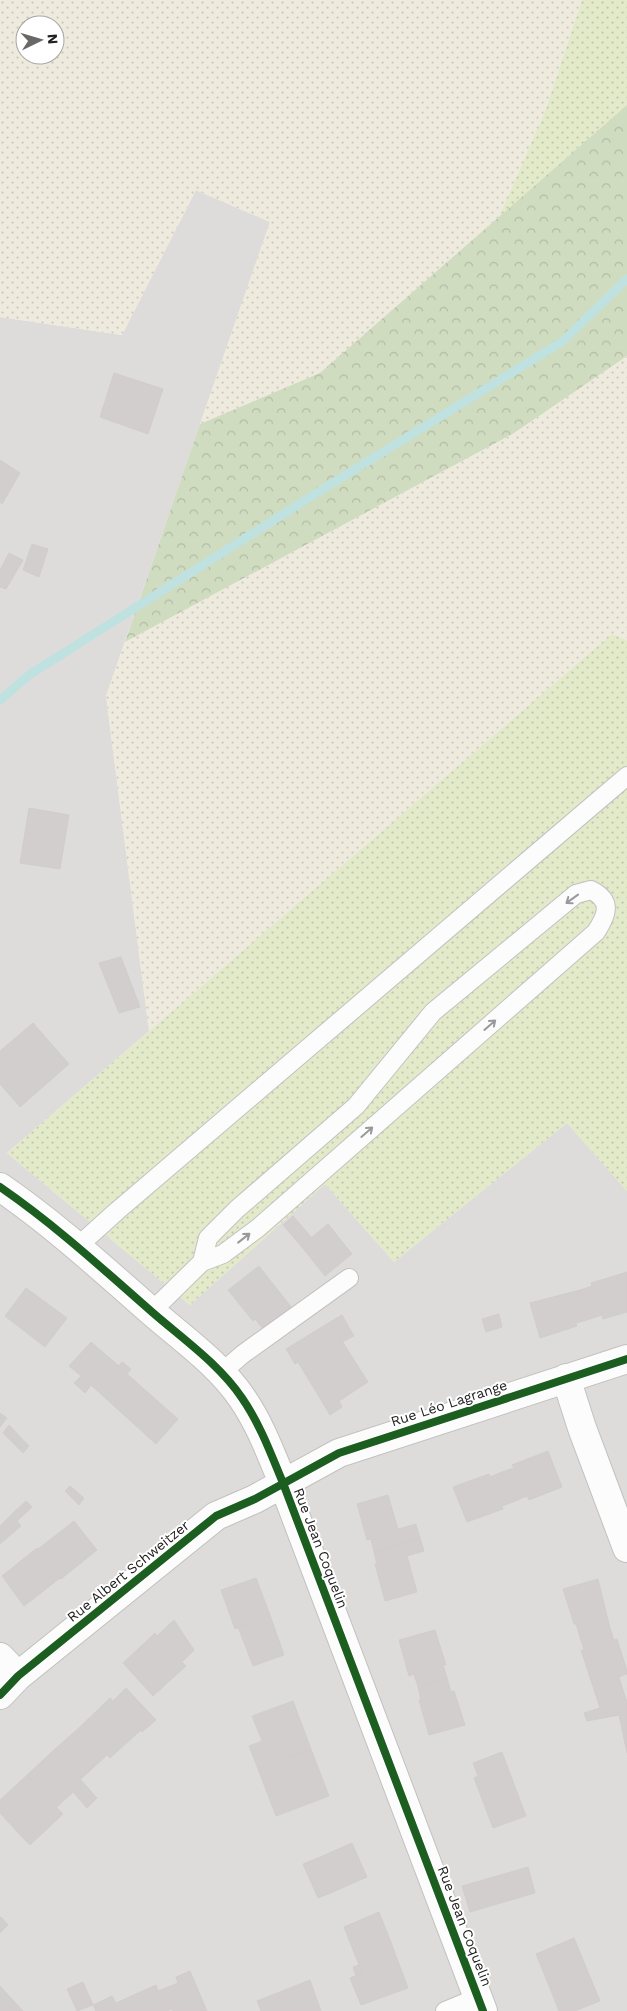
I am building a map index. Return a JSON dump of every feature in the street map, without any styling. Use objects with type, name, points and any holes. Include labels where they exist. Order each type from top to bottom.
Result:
[{"type":"street","name":"Rue Jean Coquelin","points":[[0,1187],[22,1202],[77,1247],[152,1312],[221,1373],[242,1398],[264,1436],[283,1483],[481,2004]]},
{"type":"street","name":"Rue Léo Lagrange","points":[[283,1483],[339,1452],[627,1359]]},
{"type":"street","points":[[566,1378],[582,1428],[627,1548]]},
{"type":"street","name":"Rue Albert Schweitzer","points":[[9,1686],[216,1516],[255,1499],[283,1483]]},
{"type":"street","points":[[0,1657],[9,1686]]},
{"type":"lane","points":[[77,1247],[627,776]]},
{"type":"lane","points":[[152,1312],[202,1262],[223,1254],[258,1228],[596,932],[606,917],[605,902],[601,895],[591,890],[576,894],[433,1012],[356,1106],[236,1209],[208,1238],[202,1262]]},
{"type":"lane","points":[[221,1373],[243,1354],[349,1278]]},
{"type":"lane","points":[[445,2011],[481,2004]]},
{"type":"shaded area","points":[[0,0],[582,0],[546,109],[499,217],[320,373],[200,424],[270,222],[196,190],[122,335],[0,317]]},
{"type":"shaded area","points":[[196,190],[270,222],[106,696],[149,1031],[7,1153],[190,1305],[325,1184],[394,1262],[567,1123],[627,1191],[627,2011],[0,2011],[0,317],[122,335]]},
{"type":"shaded area","points":[[627,356],[627,640],[612,634],[149,1031],[106,696],[125,642],[514,433]]},
{"type":"green space","points":[[582,0],[627,0],[627,105],[499,217],[546,109]]},
{"type":"green space","points":[[627,105],[627,356],[514,433],[125,642],[200,424],[320,373]]},
{"type":"green space","points":[[612,634],[627,640],[627,1191],[567,1123],[394,1262],[325,1184],[190,1305],[7,1153]]},
{"type":"building","points":[[114,373],[163,389],[148,434],[100,417]]},
{"type":"building","points":[[0,460],[20,473],[2,504],[0,502]]},
{"type":"building","points":[[32,544],[48,549],[39,577],[23,570]]},
{"type":"building","points":[[9,553],[23,560],[6,589],[0,587],[0,570]]},
{"type":"building","points":[[29,808],[69,815],[60,869],[20,863]]},
{"type":"building","points":[[121,957],[140,1007],[119,1013],[99,963]]},
{"type":"building","points":[[33,1023],[69,1064],[20,1107],[0,1084],[0,1051]]},
{"type":"building","points":[[293,1216],[312,1238],[301,1246],[283,1225]]},
{"type":"building","points":[[328,1224],[352,1254],[325,1276],[301,1246]]},
{"type":"building","points":[[259,1266],[292,1308],[264,1330],[255,1319],[253,1321],[228,1290]]},
{"type":"building","points":[[627,1272],[627,1312],[603,1319],[602,1315],[590,1319],[580,1290],[592,1286],[591,1283]]},
{"type":"building","points":[[26,1288],[67,1318],[45,1347],[5,1316]]},
{"type":"building","points":[[580,1290],[590,1319],[576,1323],[577,1326],[540,1338],[530,1303]]},
{"type":"building","points":[[499,1314],[502,1327],[486,1332],[482,1319]]},
{"type":"building","points":[[342,1315],[354,1336],[342,1342],[330,1322]]},
{"type":"building","points":[[330,1322],[368,1382],[339,1401],[342,1407],[330,1415],[298,1362],[295,1364],[286,1349]]},
{"type":"building","points":[[91,1342],[119,1366],[122,1362],[131,1369],[127,1374],[135,1381],[113,1405],[91,1385],[85,1393],[74,1383],[81,1376],[69,1366]]},
{"type":"building","points":[[135,1381],[178,1419],[156,1444],[113,1405]]},
{"type":"building","points":[[0,1413],[7,1418],[0,1427]]},
{"type":"building","points":[[9,1425],[29,1446],[23,1453],[3,1433]]},
{"type":"building","points":[[548,1451],[562,1487],[529,1500],[527,1496],[513,1502],[502,1472],[514,1468],[512,1465]]},
{"type":"building","points":[[502,1472],[513,1502],[502,1506],[503,1509],[467,1522],[453,1487],[489,1474],[490,1477]]},
{"type":"building","points":[[70,1486],[84,1498],[79,1505],[65,1491]]},
{"type":"building","points":[[388,1495],[398,1529],[416,1524],[420,1538],[374,1552],[371,1539],[367,1540],[357,1504]]},
{"type":"building","points":[[26,1501],[32,1507],[17,1521],[12,1514]]},
{"type":"building","points":[[12,1514],[21,1526],[0,1544],[0,1526]]},
{"type":"building","points":[[74,1521],[97,1550],[61,1579],[38,1549]]},
{"type":"building","points":[[420,1538],[424,1551],[407,1556],[417,1592],[385,1601],[375,1564],[377,1564],[374,1552]]},
{"type":"building","points":[[37,1548],[60,1578],[24,1606],[2,1576]]},
{"type":"building","points":[[256,1578],[270,1615],[235,1629],[221,1590]]},
{"type":"building","points":[[598,1579],[610,1628],[580,1637],[563,1589]]},
{"type":"building","points":[[270,1615],[284,1655],[253,1666],[238,1627]]},
{"type":"building","points":[[174,1620],[194,1650],[182,1662],[186,1666],[153,1696],[123,1663],[155,1633],[157,1636]]},
{"type":"building","points":[[610,1628],[614,1640],[617,1639],[627,1671],[627,1674],[619,1677],[626,1700],[600,1708],[581,1650],[584,1650],[580,1637]]},
{"type":"building","points":[[435,1630],[446,1665],[443,1665],[447,1678],[418,1687],[414,1674],[409,1676],[399,1640]]},
{"type":"building","points":[[447,1678],[451,1692],[454,1691],[465,1725],[429,1735],[419,1700],[421,1700],[418,1687]]},
{"type":"building","points":[[126,1688],[156,1720],[142,1732],[134,1723],[104,1751],[81,1726],[110,1698],[113,1701]]},
{"type":"building","points":[[627,1700],[627,1753],[619,1715],[587,1721],[584,1713]]},
{"type":"building","points":[[293,1701],[311,1749],[258,1769],[249,1746],[262,1741],[252,1716]]},
{"type":"building","points":[[134,1723],[141,1730],[110,1758],[104,1751]]},
{"type":"building","points":[[81,1726],[107,1755],[80,1780],[54,1750]]},
{"type":"building","points":[[311,1749],[329,1796],[276,1816],[258,1769]]},
{"type":"building","points":[[54,1750],[97,1798],[87,1808],[73,1792],[57,1807],[27,1775]]},
{"type":"building","points":[[502,1752],[526,1816],[493,1828],[474,1778],[478,1776],[473,1763]]},
{"type":"building","points":[[27,1775],[54,1805],[21,1836],[0,1813],[0,1800]]},
{"type":"building","points":[[54,1805],[63,1814],[30,1845],[21,1836]]},
{"type":"building","points":[[352,1843],[367,1877],[333,1892],[318,1858]]},
{"type":"building","points":[[318,1858],[333,1892],[318,1898],[303,1864]]},
{"type":"building","points":[[528,1867],[535,1893],[470,1912],[462,1886]]},
{"type":"building","points":[[379,1912],[392,1945],[357,1960],[344,1927]]},
{"type":"building","points":[[0,1918],[8,1925],[0,1933]]},
{"type":"building","points":[[574,1938],[600,2001],[575,2011],[559,2011],[536,1954]]},
{"type":"building","points":[[392,1945],[408,1988],[361,2005],[350,1978],[363,1973],[357,1960]]},
{"type":"building","points":[[359,1965],[363,1973],[356,1976],[353,1967]]},
{"type":"building","points":[[190,1971],[207,2011],[173,2011],[172,2009],[167,2011],[96,2011],[93,2005],[112,1996],[116,2003],[156,1985],[158,1991],[178,1983],[176,1977]]},
{"type":"building","points":[[310,1980],[321,2011],[261,2011],[257,2001]]},
{"type":"building","points":[[83,1982],[93,2005],[77,2011],[67,1989]]},
{"type":"building","points":[[0,1986],[23,2011],[0,2011]]},
{"type":"waterway","points":[[0,700],[29,675],[323,489],[563,341],[627,279]]},
{"type":"cycle path","points":[[0,1187],[59,1231],[200,1352],[233,1386],[254,1418],[283,1483],[483,2011]]},
{"type":"cycle path","points":[[0,1695],[18,1676],[216,1516],[255,1499],[339,1453],[627,1359]]}]
